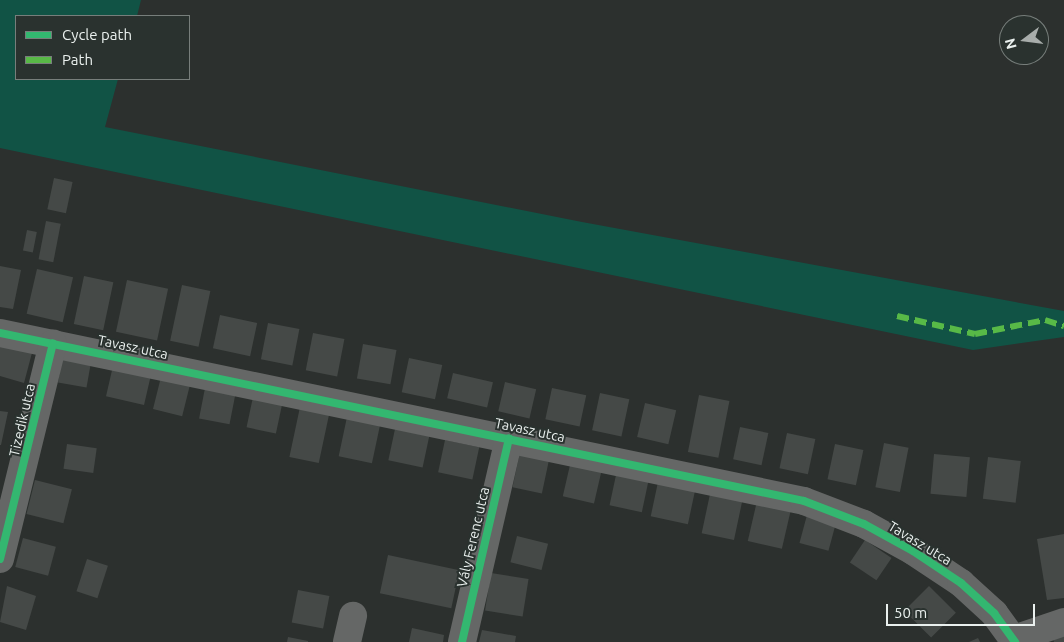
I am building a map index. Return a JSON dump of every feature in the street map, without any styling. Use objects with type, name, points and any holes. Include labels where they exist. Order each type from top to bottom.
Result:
[{"type":"street","name":"Tavasz utca","points":[[0,333],[804,501],[864,524],[961,583],[1015,641]]},
{"type":"street","name":"Tizedik utca","points":[[0,559],[53,344]]},
{"type":"street","name":"Vály Ferenc utca","points":[[462,642],[509,438]]},
{"type":"street","points":[[346,642],[353,616]]},
{"type":"street","points":[[1015,641],[1064,622]]},
{"type":"green space","points":[[0,0],[141,0],[137,15],[15,15],[15,80],[118,80],[105,127],[582,222],[1064,311],[1064,337],[973,350],[0,148]]},
{"type":"building","points":[[54,178],[73,182],[66,213],[47,209]]},
{"type":"building","points":[[46,221],[61,224],[53,262],[39,259]]},
{"type":"building","points":[[27,230],[37,232],[33,253],[23,251]]},
{"type":"building","points":[[0,266],[21,270],[13,309],[0,307]]},
{"type":"building","points":[[37,269],[73,277],[63,322],[27,314]]},
{"type":"building","points":[[84,276],[113,282],[103,330],[74,324]]},
{"type":"building","points":[[127,280],[168,289],[157,341],[116,332]]},
{"type":"building","points":[[182,285],[210,291],[199,347],[170,341]]},
{"type":"building","points":[[220,315],[257,323],[250,356],[213,348]]},
{"type":"building","points":[[268,323],[299,329],[292,365],[261,359]]},
{"type":"building","points":[[313,333],[344,339],[337,376],[306,370]]},
{"type":"building","points":[[0,344],[33,349],[24,383],[0,376]]},
{"type":"building","points":[[363,344],[396,350],[390,384],[357,378]]},
{"type":"building","points":[[63,354],[92,359],[87,388],[58,383]]},
{"type":"building","points":[[409,358],[442,365],[435,399],[402,392]]},
{"type":"building","points":[[113,366],[151,375],[144,405],[106,396]]},
{"type":"building","points":[[453,373],[493,382],[487,408],[447,398]]},
{"type":"building","points":[[161,377],[190,384],[182,416],[153,409]]},
{"type":"building","points":[[505,382],[536,389],[529,418],[498,411]]},
{"type":"building","points":[[205,388],[235,394],[230,424],[199,418]]},
{"type":"building","points":[[552,388],[586,395],[580,427],[545,419]]},
{"type":"building","points":[[600,393],[629,399],[621,436],[592,430]]},
{"type":"building","points":[[699,395],[729,401],[718,458],[688,452]]},
{"type":"building","points":[[253,397],[282,403],[276,434],[247,427]]},
{"type":"building","points":[[645,403],[676,410],[668,444],[637,437]]},
{"type":"building","points":[[300,407],[329,413],[319,463],[289,457]]},
{"type":"building","points":[[0,411],[8,412],[1,445],[0,445]]},
{"type":"building","points":[[347,417],[380,424],[372,463],[339,456]]},
{"type":"building","points":[[740,427],[768,433],[762,465],[733,459]]},
{"type":"building","points":[[395,429],[429,436],[423,468],[388,460]]},
{"type":"building","points":[[787,433],[815,439],[808,474],[780,468]]},
{"type":"building","points":[[445,440],[479,447],[472,480],[438,472]]},
{"type":"building","points":[[884,443],[909,448],[900,492],[875,487]]},
{"type":"building","points":[[67,444],[97,448],[93,473],[64,469]]},
{"type":"building","points":[[835,444],[863,450],[856,485],[828,479]]},
{"type":"building","points":[[520,452],[549,458],[542,493],[513,487]]},
{"type":"building","points":[[934,454],[970,457],[966,497],[931,494]]},
{"type":"building","points":[[988,457],[1021,461],[1016,503],[983,499]]},
{"type":"building","points":[[570,465],[601,472],[594,503],[563,496]]},
{"type":"building","points":[[616,475],[648,482],[642,512],[610,505]]},
{"type":"building","points":[[35,480],[72,489],[63,523],[27,514]]},
{"type":"building","points":[[658,482],[695,490],[688,524],[651,516]]},
{"type":"building","points":[[710,494],[742,501],[734,540],[702,533]]},
{"type":"building","points":[[757,501],[791,509],[782,549],[748,541]]},
{"type":"building","points":[[807,515],[836,523],[828,551],[799,543]]},
{"type":"building","points":[[1064,534],[1064,598],[1047,600],[1037,539]]},
{"type":"building","points":[[517,536],[548,544],[542,570],[510,562]]},
{"type":"building","points":[[23,538],[56,547],[48,576],[15,567]]},
{"type":"building","points":[[865,540],[892,558],[876,580],[850,562]]},
{"type":"building","points":[[388,555],[459,570],[451,608],[380,593]]},
{"type":"building","points":[[87,559],[108,566],[97,598],[76,591]]},
{"type":"building","points":[[491,573],[529,579],[523,616],[485,611]]},
{"type":"building","points":[[7,586],[36,596],[26,630],[0,622]]},
{"type":"building","points":[[929,586],[956,613],[931,638],[904,611]]},
{"type":"building","points":[[298,590],[329,596],[323,628],[292,622]]},
{"type":"building","points":[[412,628],[444,635],[443,642],[409,642]]},
{"type":"building","points":[[482,630],[516,636],[515,642],[479,642]]},
{"type":"building","points":[[1064,636],[1064,642],[1054,642],[1053,638]]},
{"type":"building","points":[[288,637],[308,641],[308,642],[287,642]]},
{"type":"building","points":[[978,638],[980,642],[969,642]]},
{"type":"marked path","points":[[897,316],[975,334],[1045,320],[1064,326]]},
{"type":"cycle path","points":[[0,333],[804,501],[864,524],[913,551],[961,583],[994,613],[1015,642]]},
{"type":"cycle path","points":[[0,559],[53,343]]},
{"type":"cycle path","points":[[462,642],[509,438]]}]
